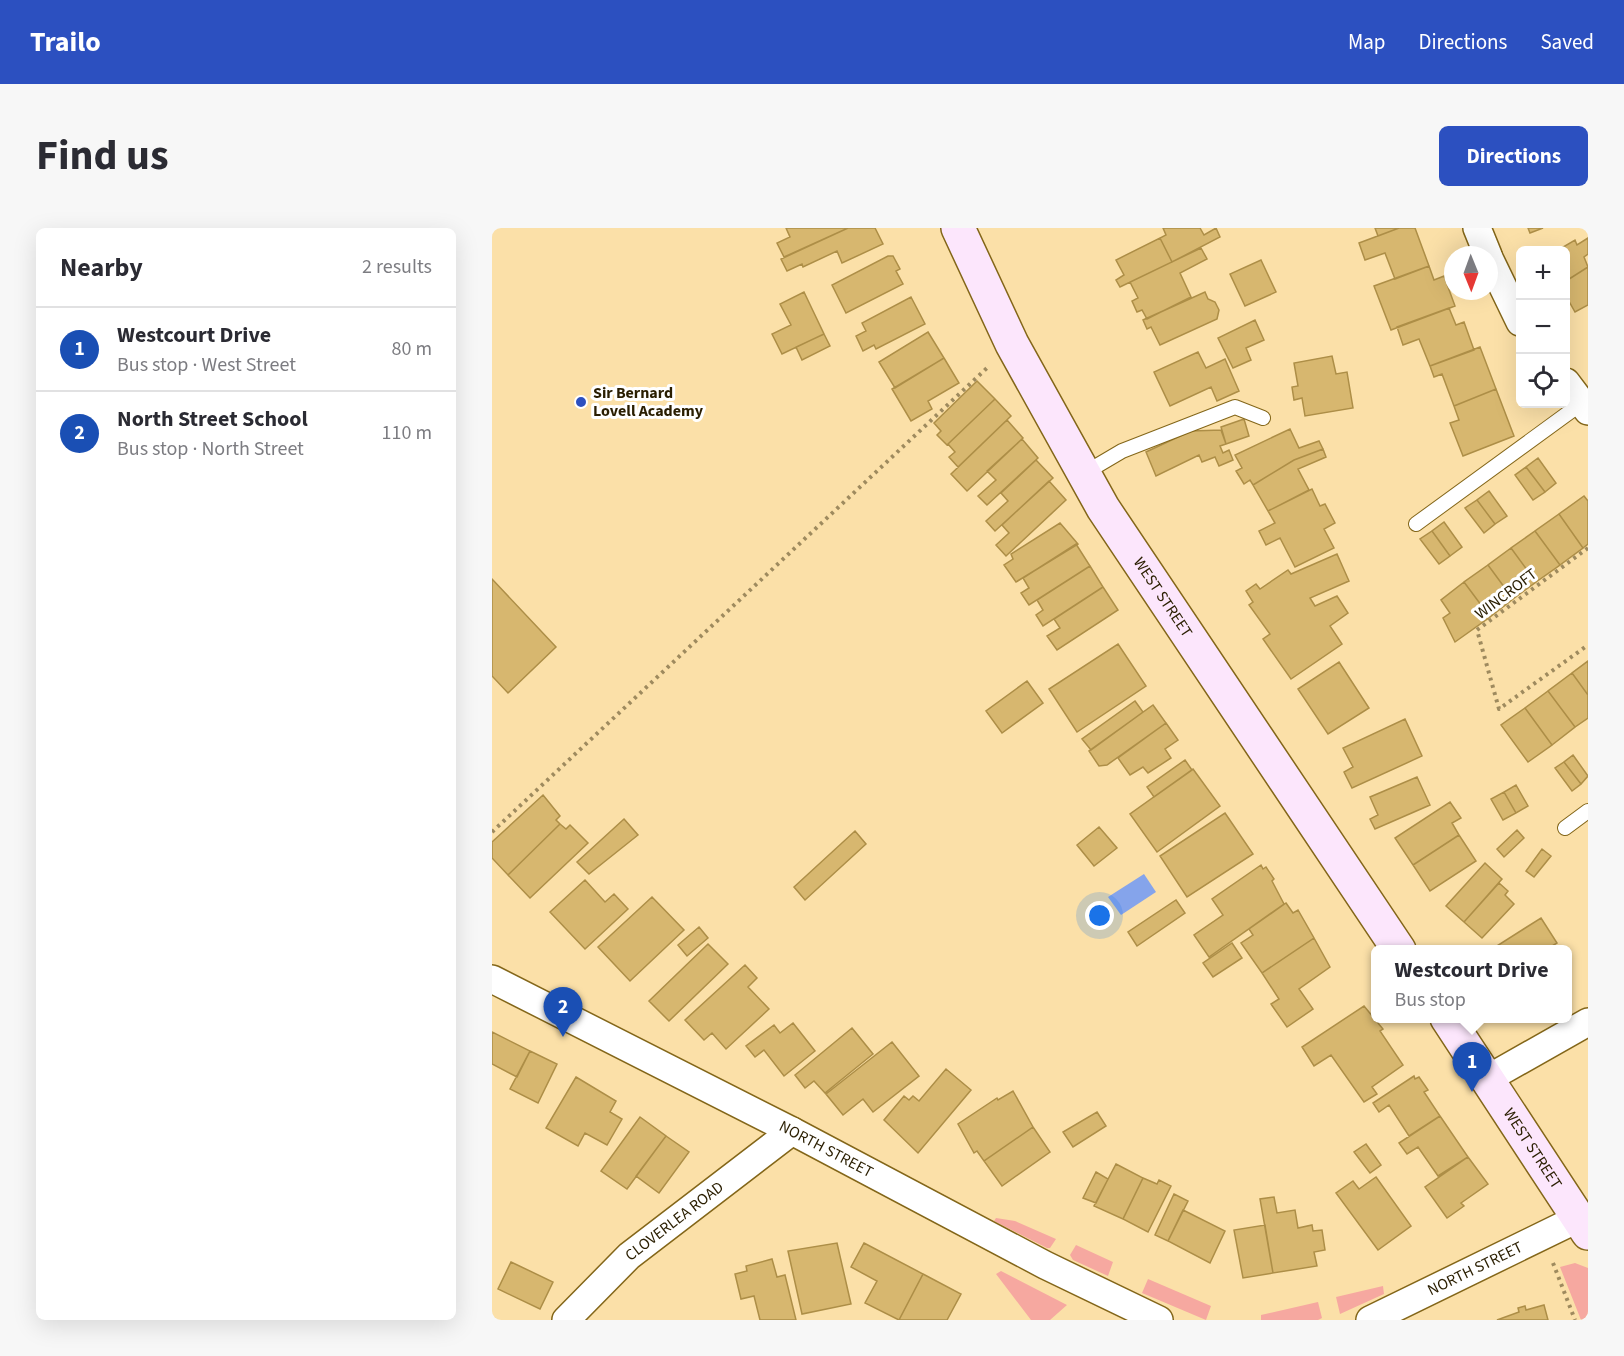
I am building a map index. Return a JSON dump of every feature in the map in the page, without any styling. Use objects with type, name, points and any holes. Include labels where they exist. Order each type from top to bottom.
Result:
[{"type":"street","name":"WEST STREET","points":[[958,228],[1012,344],[1109,518],[1396,945]]},
{"type":"street","points":[[1477,228],[1484,246]]},
{"type":"street","points":[[1498,277],[1516,312]]},
{"type":"street","points":[[1570,387],[1585,407]]},
{"type":"street","name":"NORTH STREET","points":[[493,982],[792,1131],[1045,1265],[1159,1320]]},
{"type":"street","points":[[1489,1078],[1588,1022]]},
{"type":"street","name":"WEST STREET","points":[[1450,1023],[1489,1078],[1583,1225]]},
{"type":"street","name":"CLOVERLEA ROAD","points":[[566,1320],[629,1256],[792,1131]]},
{"type":"street","name":"NORTH STREET","points":[[1370,1320],[1543,1237],[1583,1225]]},
{"type":"lane","points":[[1416,524],[1585,407]]},
{"type":"lane","points":[[1083,474],[1122,451],[1235,408],[1263,418]]},
{"type":"lane","points":[[1565,828],[1588,811]]},
{"type":"path","points":[[492,832],[1012,344]]},
{"type":"path","name":"WINCROFT","points":[[1588,548],[1477,630],[1499,710],[1588,645]]},
{"type":"path","points":[[1543,1237],[1575,1320]]},
{"type":"shaded area","points":[[996,1218],[1015,1221],[1056,1239],[1050,1248],[1047,1248],[994,1221]]},
{"type":"shaded area","points":[[1076,1245],[1113,1262],[1108,1276],[1073,1260],[1070,1255]]},
{"type":"shaded area","points":[[1575,1263],[1588,1268],[1588,1320],[1581,1320],[1560,1267]]},
{"type":"shaded area","points":[[1001,1271],[1067,1305],[1050,1320],[1031,1320],[996,1274]]},
{"type":"shaded area","points":[[1148,1279],[1211,1306],[1206,1320],[1142,1293]]},
{"type":"shaded area","points":[[1383,1286],[1384,1294],[1340,1314],[1336,1297]]},
{"type":"shaded area","points":[[1318,1302],[1322,1318],[1318,1320],[1261,1320],[1261,1315]]},
{"type":"water","points":[[1144,874],[1156,892],[1121,915],[1108,897]]},
{"type":"building","points":[[786,228],[848,228],[784,257],[777,243],[790,237]]},
{"type":"building","points":[[848,228],[875,228],[883,244],[842,263],[837,251],[803,267],[802,264],[787,271],[781,259]]},
{"type":"building","points":[[1163,228],[1200,228],[1204,235],[1216,228],[1220,237],[1172,262],[1160,238],[1166,235]]},
{"type":"building","points":[[1375,228],[1399,228],[1378,236]]},
{"type":"building","points":[[1399,228],[1415,228],[1429,266],[1395,279],[1385,253],[1365,260],[1359,243]]},
{"type":"building","points":[[1528,228],[1543,228],[1530,233]]},
{"type":"building","points":[[1160,238],[1172,262],[1120,287],[1116,280],[1124,275],[1116,260]]},
{"type":"building","points":[[1588,238],[1588,254],[1584,257],[1588,267],[1570,278],[1570,246],[1565,246],[1575,240],[1577,245]]},
{"type":"building","points":[[1201,248],[1207,259],[1180,273],[1191,297],[1147,319],[1142,310],[1137,312],[1132,301],[1138,298],[1130,282]]},
{"type":"building","points":[[888,256],[893,256],[900,269],[896,271],[903,284],[846,313],[832,285]]},
{"type":"building","points":[[1261,260],[1276,292],[1245,306],[1230,274]]},
{"type":"building","points":[[1429,266],[1434,280],[1444,276],[1444,300],[1453,300],[1455,306],[1391,330],[1374,286]]},
{"type":"building","points":[[1588,267],[1588,305],[1575,312],[1570,303],[1570,278]]},
{"type":"building","points":[[804,292],[824,334],[782,354],[772,334],[791,325],[780,304]]},
{"type":"building","points":[[1205,292],[1208,299],[1215,302],[1219,310],[1217,319],[1160,345],[1151,327],[1147,329],[1143,320]]},
{"type":"building","points":[[911,297],[925,324],[876,349],[874,345],[863,351],[856,336],[866,331],[862,323]]},
{"type":"building","points":[[1449,308],[1456,325],[1464,322],[1474,350],[1430,366],[1419,339],[1403,345],[1397,327]]},
{"type":"building","points":[[1255,320],[1264,340],[1246,348],[1251,360],[1233,368],[1218,338]]},
{"type":"building","points":[[928,332],[944,358],[895,388],[879,362]]},
{"type":"building","points":[[824,334],[830,346],[802,360],[796,347]]},
{"type":"building","points":[[1480,347],[1496,389],[1454,406],[1442,374],[1434,377],[1430,366]]},
{"type":"building","points":[[1198,352],[1206,368],[1225,359],[1239,391],[1217,401],[1211,387],[1170,406],[1154,372]]},
{"type":"building","points":[[1332,356],[1336,374],[1347,372],[1353,408],[1305,416],[1302,398],[1294,400],[1292,387],[1298,386],[1294,363]]},
{"type":"building","points":[[944,358],[959,383],[928,401],[932,409],[911,421],[892,389]]},
{"type":"building","points":[[977,381],[995,399],[947,445],[937,435],[941,431],[934,423]]},
{"type":"building","points":[[1496,389],[1514,436],[1463,456],[1450,423],[1459,420],[1454,406]]},
{"type":"building","points":[[995,399],[1011,416],[958,467],[949,457],[955,452],[948,444]]},
{"type":"building","points":[[1244,419],[1249,436],[1226,444],[1221,427]]},
{"type":"building","points":[[1007,420],[1023,438],[967,491],[951,474]]},
{"type":"building","points":[[1290,429],[1299,448],[1319,441],[1323,449],[1294,460],[1253,485],[1250,480],[1244,484],[1236,471],[1242,468],[1235,455]]},
{"type":"building","points":[[1221,430],[1226,444],[1220,446],[1223,453],[1229,450],[1233,460],[1219,466],[1215,457],[1202,462],[1199,455],[1156,476],[1146,452],[1191,431]]},
{"type":"building","points":[[1022,439],[1038,458],[987,505],[978,496],[996,480],[987,471]]},
{"type":"building","points":[[1323,449],[1326,457],[1298,469],[1309,490],[1268,511],[1253,485],[1294,460]]},
{"type":"building","points":[[1538,458],[1556,483],[1545,492],[1526,467]]},
{"type":"building","points":[[1036,460],[1053,478],[995,531],[986,521],[1008,501],[1001,493]]},
{"type":"building","points":[[1526,467],[1545,492],[1533,500],[1515,475]]},
{"type":"building","points":[[1049,481],[1066,500],[1006,556],[996,545],[1009,533],[1002,525]]},
{"type":"building","points":[[1312,489],[1320,506],[1325,504],[1335,523],[1324,529],[1334,548],[1295,567],[1280,538],[1266,545],[1259,531],[1275,523],[1268,511]]},
{"type":"building","points":[[1489,491],[1507,516],[1495,524],[1477,500]]},
{"type":"building","points":[[1584,496],[1588,501],[1588,544],[1583,548],[1559,514]]},
{"type":"building","points":[[1477,500],[1495,524],[1484,533],[1465,508]]},
{"type":"building","points":[[1559,514],[1583,548],[1560,565],[1535,531]]},
{"type":"building","points":[[1444,522],[1462,547],[1450,556],[1432,531]]},
{"type":"building","points":[[1060,523],[1078,544],[1016,582],[1004,565],[1013,559],[1011,554]]},
{"type":"building","points":[[1432,531],[1450,556],[1439,564],[1420,539]]},
{"type":"building","points":[[1535,531],[1560,565],[1536,582],[1511,548]]},
{"type":"building","points":[[1076,544],[1090,566],[1029,605],[1021,593],[1029,588],[1023,578]]},
{"type":"building","points":[[1511,548],[1536,582],[1513,599],[1488,565]]},
{"type":"building","points":[[1337,554],[1349,581],[1310,598],[1315,606],[1337,596],[1348,613],[1330,626],[1342,644],[1291,679],[1263,639],[1270,634],[1249,605],[1253,602],[1246,591],[1256,584],[1260,589],[1288,570],[1291,574]]},
{"type":"building","points":[[1488,565],[1513,599],[1490,617],[1464,582]]},
{"type":"building","points":[[1090,566],[1103,587],[1043,626],[1036,615],[1043,610],[1037,600]]},
{"type":"building","points":[[492,579],[556,647],[508,693],[492,676]]},
{"type":"building","points":[[1464,582],[1490,617],[1455,642],[1443,618],[1450,613],[1441,600]]},
{"type":"building","points":[[1103,587],[1118,610],[1057,650],[1047,636],[1060,628],[1054,619]]},
{"type":"building","points":[[1118,644],[1146,686],[1077,732],[1049,689]]},
{"type":"building","points":[[1588,661],[1588,695],[1572,673]]},
{"type":"building","points":[[1339,662],[1369,708],[1328,734],[1298,689]]},
{"type":"building","points":[[1572,673],[1588,695],[1588,718],[1575,727],[1548,691]]},
{"type":"building","points":[[1027,681],[1043,703],[1002,733],[986,711]]},
{"type":"building","points":[[1548,691],[1575,727],[1552,745],[1525,708]]},
{"type":"building","points":[[1135,701],[1143,712],[1091,750],[1082,739]]},
{"type":"building","points":[[1153,705],[1166,723],[1107,765],[1099,766],[1089,751]]},
{"type":"building","points":[[1525,708],[1552,745],[1528,762],[1501,725]]},
{"type":"building","points":[[1405,719],[1422,756],[1352,788],[1344,772],[1353,767],[1343,748]]},
{"type":"building","points":[[1166,723],[1178,740],[1165,749],[1171,758],[1148,773],[1143,767],[1130,775],[1118,758]]},
{"type":"building","points":[[1573,755],[1588,776],[1581,784],[1564,762]]},
{"type":"building","points":[[1185,760],[1192,770],[1154,797],[1147,787]]},
{"type":"building","points":[[1564,762],[1581,784],[1572,791],[1555,768]]},
{"type":"building","points":[[1193,769],[1220,806],[1157,852],[1130,814]]},
{"type":"building","points":[[1417,777],[1430,805],[1375,829],[1370,819],[1378,815],[1370,797]]},
{"type":"building","points":[[1516,785],[1528,806],[1516,813],[1504,792]]},
{"type":"building","points":[[1504,792],[1516,813],[1503,820],[1491,799]]},
{"type":"building","points":[[543,795],[560,816],[556,820],[560,824],[508,875],[492,858],[492,842]]},
{"type":"building","points":[[1450,802],[1461,818],[1452,823],[1459,835],[1413,865],[1395,838]]},
{"type":"building","points":[[1225,813],[1253,854],[1187,897],[1160,856]]},
{"type":"building","points":[[624,819],[638,835],[589,874],[577,862]]},
{"type":"building","points":[[560,824],[566,829],[570,825],[588,843],[530,898],[508,875]]},
{"type":"building","points":[[1099,827],[1117,848],[1094,866],[1077,845]]},
{"type":"building","points":[[1517,830],[1524,838],[1504,857],[1497,849]]},
{"type":"building","points":[[855,831],[866,844],[805,900],[794,887]]},
{"type":"building","points":[[1459,835],[1476,861],[1430,891],[1413,865]]},
{"type":"building","points":[[1542,849],[1551,856],[1534,877],[1526,871]]},
{"type":"building","points":[[1485,863],[1502,879],[1464,922],[1446,906]]},
{"type":"building","points":[[1261,865],[1263,869],[1266,867],[1274,879],[1272,881],[1284,904],[1209,957],[1194,935],[1223,915],[1212,899]]},
{"type":"building","points":[[585,880],[605,902],[614,894],[628,909],[585,949],[550,912]]},
{"type":"building","points":[[1499,883],[1508,891],[1505,895],[1514,904],[1482,938],[1464,922]]},
{"type":"building","points":[[652,897],[684,930],[630,981],[598,947]]},
{"type":"building","points":[[1176,900],[1185,913],[1137,946],[1128,932]]},
{"type":"building","points":[[1286,903],[1293,913],[1298,910],[1314,938],[1262,973],[1241,943],[1253,935],[1249,929]]},
{"type":"building","points":[[1541,918],[1557,943],[1554,945],[1498,945]]},
{"type":"building","points":[[699,927],[708,938],[687,956],[678,945]]},
{"type":"building","points":[[1314,938],[1330,967],[1299,989],[1313,1009],[1287,1027],[1271,1004],[1279,999],[1262,973]]},
{"type":"building","points":[[1232,943],[1242,958],[1213,977],[1203,963]]},
{"type":"building","points":[[708,944],[728,964],[669,1021],[649,1001]]},
{"type":"building","points":[[745,965],[757,978],[748,987],[769,1009],[726,1049],[712,1033],[704,1040],[685,1020]]},
{"type":"building","points":[[1364,1006],[1371,1014],[1371,1023],[1378,1023],[1383,1029],[1380,1031],[1403,1065],[1372,1087],[1377,1094],[1364,1102],[1331,1055],[1314,1066],[1302,1047]]},
{"type":"building","points":[[793,1023],[815,1051],[784,1076],[764,1050],[755,1057],[746,1046],[774,1025],[780,1033]]},
{"type":"building","points":[[852,1028],[873,1054],[825,1093],[814,1081],[805,1088],[795,1075]]},
{"type":"building","points":[[492,1032],[530,1051],[517,1077],[492,1064]]},
{"type":"building","points":[[892,1042],[919,1076],[873,1112],[863,1099],[843,1115],[826,1094]]},
{"type":"building","points":[[530,1051],[557,1064],[538,1103],[510,1089]]},
{"type":"building","points":[[946,1069],[971,1090],[918,1153],[884,1120],[904,1096],[909,1100],[913,1096],[919,1101]]},
{"type":"building","points":[[1414,1076],[1415,1079],[1419,1077],[1428,1090],[1424,1092],[1440,1116],[1409,1136],[1389,1105],[1379,1112],[1373,1103]]},
{"type":"building","points":[[576,1077],[616,1101],[610,1112],[622,1119],[607,1145],[585,1133],[578,1146],[546,1128]]},
{"type":"building","points":[[1013,1091],[1033,1127],[984,1161],[977,1151],[974,1153],[958,1124],[997,1098],[998,1100]]},
{"type":"building","points":[[1097,1112],[1106,1126],[1073,1147],[1063,1132]]},
{"type":"building","points":[[1440,1116],[1468,1157],[1438,1176],[1418,1147],[1407,1154],[1399,1143]]},
{"type":"building","points":[[640,1117],[666,1136],[627,1189],[601,1171]]},
{"type":"building","points":[[1033,1127],[1050,1152],[1002,1186],[984,1161]]},
{"type":"building","points":[[666,1136],[689,1152],[659,1193],[636,1176]]},
{"type":"building","points":[[1366,1144],[1381,1165],[1370,1173],[1354,1152]]},
{"type":"building","points":[[1468,1157],[1488,1184],[1461,1203],[1464,1206],[1447,1218],[1425,1187]]},
{"type":"building","points":[[1116,1164],[1143,1178],[1123,1219],[1094,1206]]},
{"type":"building","points":[[1096,1172],[1108,1179],[1096,1203],[1083,1198]]},
{"type":"building","points":[[1376,1177],[1411,1226],[1378,1250],[1336,1193],[1353,1181],[1359,1189]]},
{"type":"building","points":[[1143,1178],[1157,1184],[1159,1180],[1171,1186],[1148,1232],[1123,1219]]},
{"type":"building","points":[[1174,1194],[1188,1201],[1168,1241],[1155,1235]]},
{"type":"building","points":[[1274,1197],[1277,1213],[1295,1210],[1298,1228],[1312,1225],[1313,1231],[1322,1230],[1325,1250],[1314,1252],[1317,1266],[1273,1273],[1260,1199]]},
{"type":"building","points":[[1183,1210],[1225,1231],[1210,1263],[1168,1241]]},
{"type":"building","points":[[1265,1225],[1273,1273],[1243,1278],[1234,1230]]},
{"type":"building","points":[[837,1243],[851,1304],[802,1314],[788,1251]]},
{"type":"building","points":[[864,1243],[923,1274],[899,1320],[865,1303],[877,1281],[851,1267]]},
{"type":"building","points":[[772,1259],[777,1277],[785,1275],[796,1320],[760,1320],[754,1296],[741,1299],[735,1274],[747,1271],[746,1266]]},
{"type":"building","points":[[511,1262],[553,1282],[540,1309],[498,1289]]},
{"type":"building","points":[[923,1274],[961,1294],[947,1320],[899,1320]]},
{"type":"building","points":[[1544,1305],[1548,1320],[1497,1320],[1519,1312],[1518,1308],[1525,1306],[1526,1310]]},
{"type":"place","name":"Sir Bernard Lovell Academy","points":[[581,402]]},
{"type":"place","name":"North Street School","points":[[563,1037]]},
{"type":"place","name":"Westcourt Drive","points":[[1472,1092]]}]
